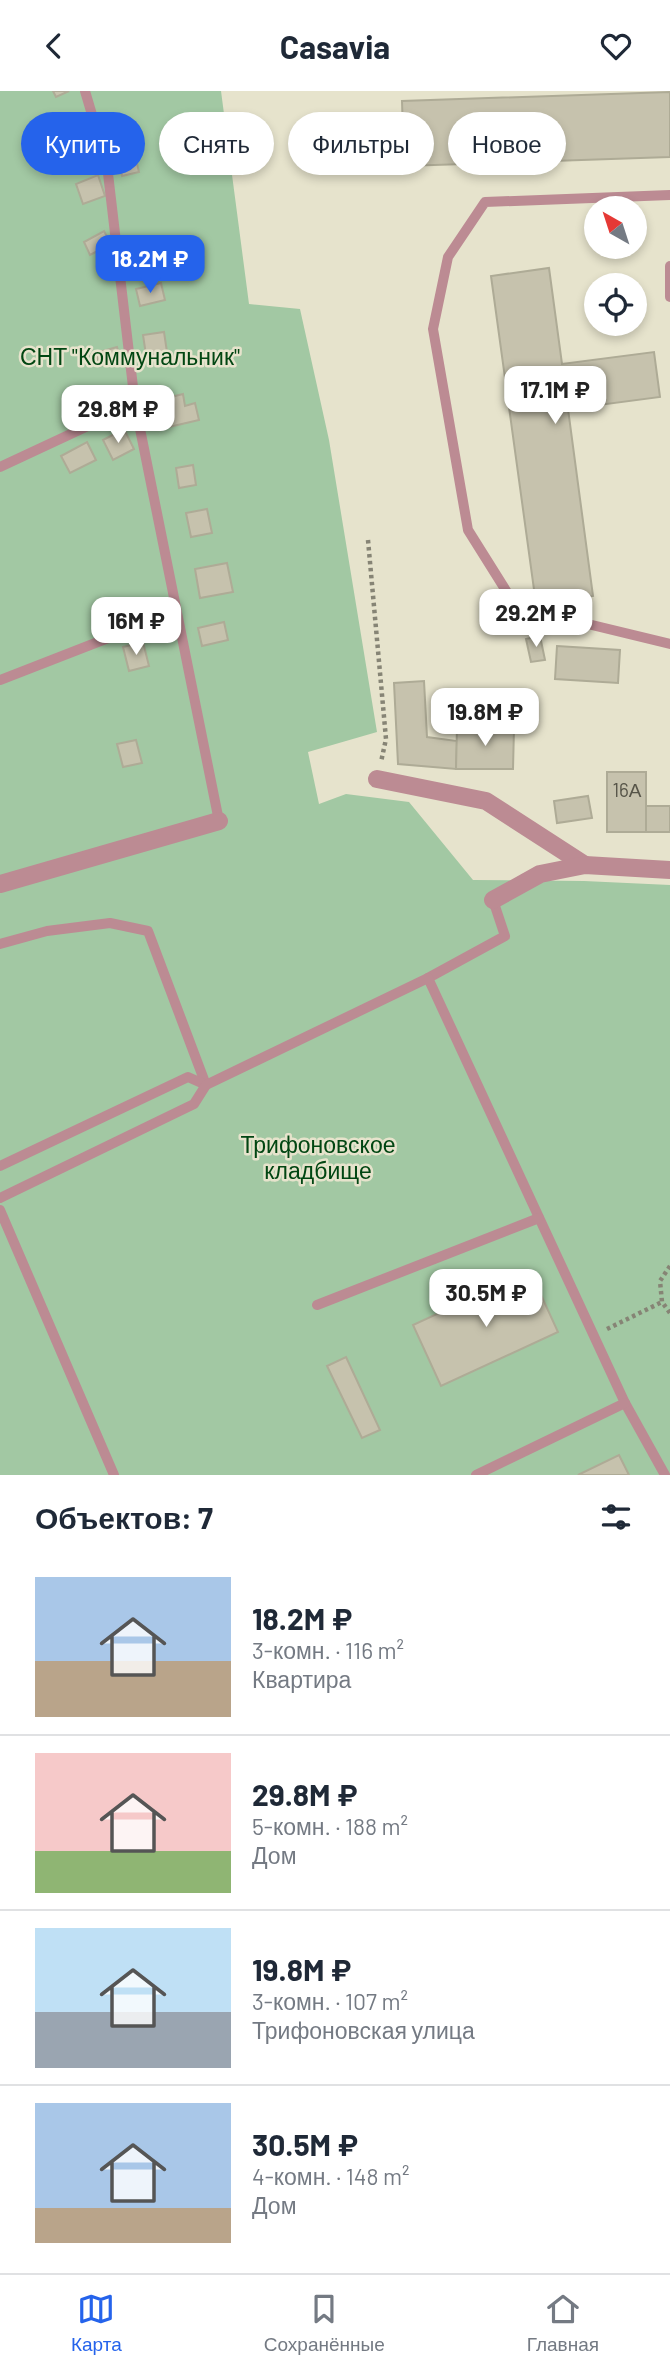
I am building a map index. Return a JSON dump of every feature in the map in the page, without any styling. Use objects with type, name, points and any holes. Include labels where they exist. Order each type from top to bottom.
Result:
[{"type":"street","points":[[376,779],[486,801],[585,865]]},
{"type":"street","points":[[0,884],[219,821]]},
{"type":"street","points":[[493,900],[540,874],[585,865],[670,870]]},
{"type":"lane","points":[[85,91],[107,165],[135,404],[219,821]]},
{"type":"lane","points":[[670,195],[485,202],[449,257],[433,329],[468,530],[510,597],[530,610],[670,644]]},
{"type":"lane","points":[[670,266],[670,297]]},
{"type":"lane","points":[[0,467],[135,404]]},
{"type":"lane","points":[[0,680],[175,612]]},
{"type":"lane","points":[[0,1198],[194,1104],[206,1085],[428,978],[505,936],[493,900]]},
{"type":"lane","points":[[0,944],[47,931],[110,923],[148,931],[206,1085]]},
{"type":"lane","points":[[428,978],[593,1336],[625,1403],[665,1475]]},
{"type":"lane","points":[[0,1166],[188,1077],[206,1085]]},
{"type":"lane","points":[[0,1210],[114,1475]]},
{"type":"lane","points":[[317,1305],[539,1217]]},
{"type":"lane","points":[[476,1475],[625,1403]]},
{"type":"path","points":[[368,540],[386,739],[376,779]]},
{"type":"path","points":[[670,1266],[660,1281],[662,1302],[670,1313]]},
{"type":"path","points":[[593,1336],[662,1302]]},
{"type":"green space","name":"Трифоновское кладбище","points":[[0,91],[221,91],[224,112],[159,112],[159,175],[232,175],[249,304],[300,309],[329,440],[377,732],[308,752],[319,804],[346,794],[409,802],[473,880],[670,885],[670,1475],[0,1475]]},
{"type":"building","points":[[53,91],[69,91],[56,97]]},
{"type":"building","points":[[670,92],[670,157],[566,161],[566,112],[448,112],[448,165],[434,165],[434,112],[402,112],[402,101]]},
{"type":"building","points":[[98,175],[105,196],[83,204],[76,184]]},
{"type":"building","points":[[104,231],[111,244],[90,255],[84,242]]},
{"type":"building","points":[[549,268],[562,364],[654,352],[660,397],[568,409],[593,596],[536,604],[491,276]]},
{"type":"building","points":[[161,283],[165,300],[140,306],[136,289]]},
{"type":"building","points":[[164,332],[167,352],[146,355],[143,335]]},
{"type":"building","points":[[117,347],[121,360],[100,366],[96,353]]},
{"type":"building","points":[[183,394],[185,406],[195,403],[199,420],[169,427],[163,399]]},
{"type":"building","points":[[124,429],[134,449],[113,460],[103,440]]},
{"type":"building","points":[[87,442],[96,460],[70,473],[61,456]]},
{"type":"building","points":[[193,465],[196,485],[179,488],[176,468]]},
{"type":"building","points":[[207,509],[212,533],[191,537],[186,513]]},
{"type":"building","points":[[227,563],[233,592],[200,598],[195,569]]},
{"type":"building","points":[[224,622],[228,640],[202,646],[198,628]]},
{"type":"building","points":[[540,636],[545,660],[531,662],[526,639]]},
{"type":"building","points":[[143,642],[149,666],[129,671],[123,647]]},
{"type":"building","points":[[557,646],[620,650],[618,683],[555,679]]},
{"type":"building","points":[[424,681],[427,737],[457,741],[456,769],[398,764],[394,683]]},
{"type":"building","points":[[457,727],[514,728],[513,769],[456,769]]},
{"type":"building","points":[[136,740],[142,763],[123,767],[117,744]]},
{"type":"building","points":[[607,772],[646,772],[646,832],[607,832]]},
{"type":"building","points":[[588,796],[592,818],[557,823],[554,801]]},
{"type":"building","points":[[646,806],[670,806],[670,832],[646,832]]},
{"type":"building","points":[[530,1271],[558,1332],[441,1386],[413,1325]]},
{"type":"building","points":[[346,1357],[380,1430],[362,1438],[327,1366]]},
{"type":"building","points":[[619,1455],[629,1475],[578,1475]]},
{"type":"park label","name":"СНТ \"Коммунальник\"","points":[[130,356]]}]
